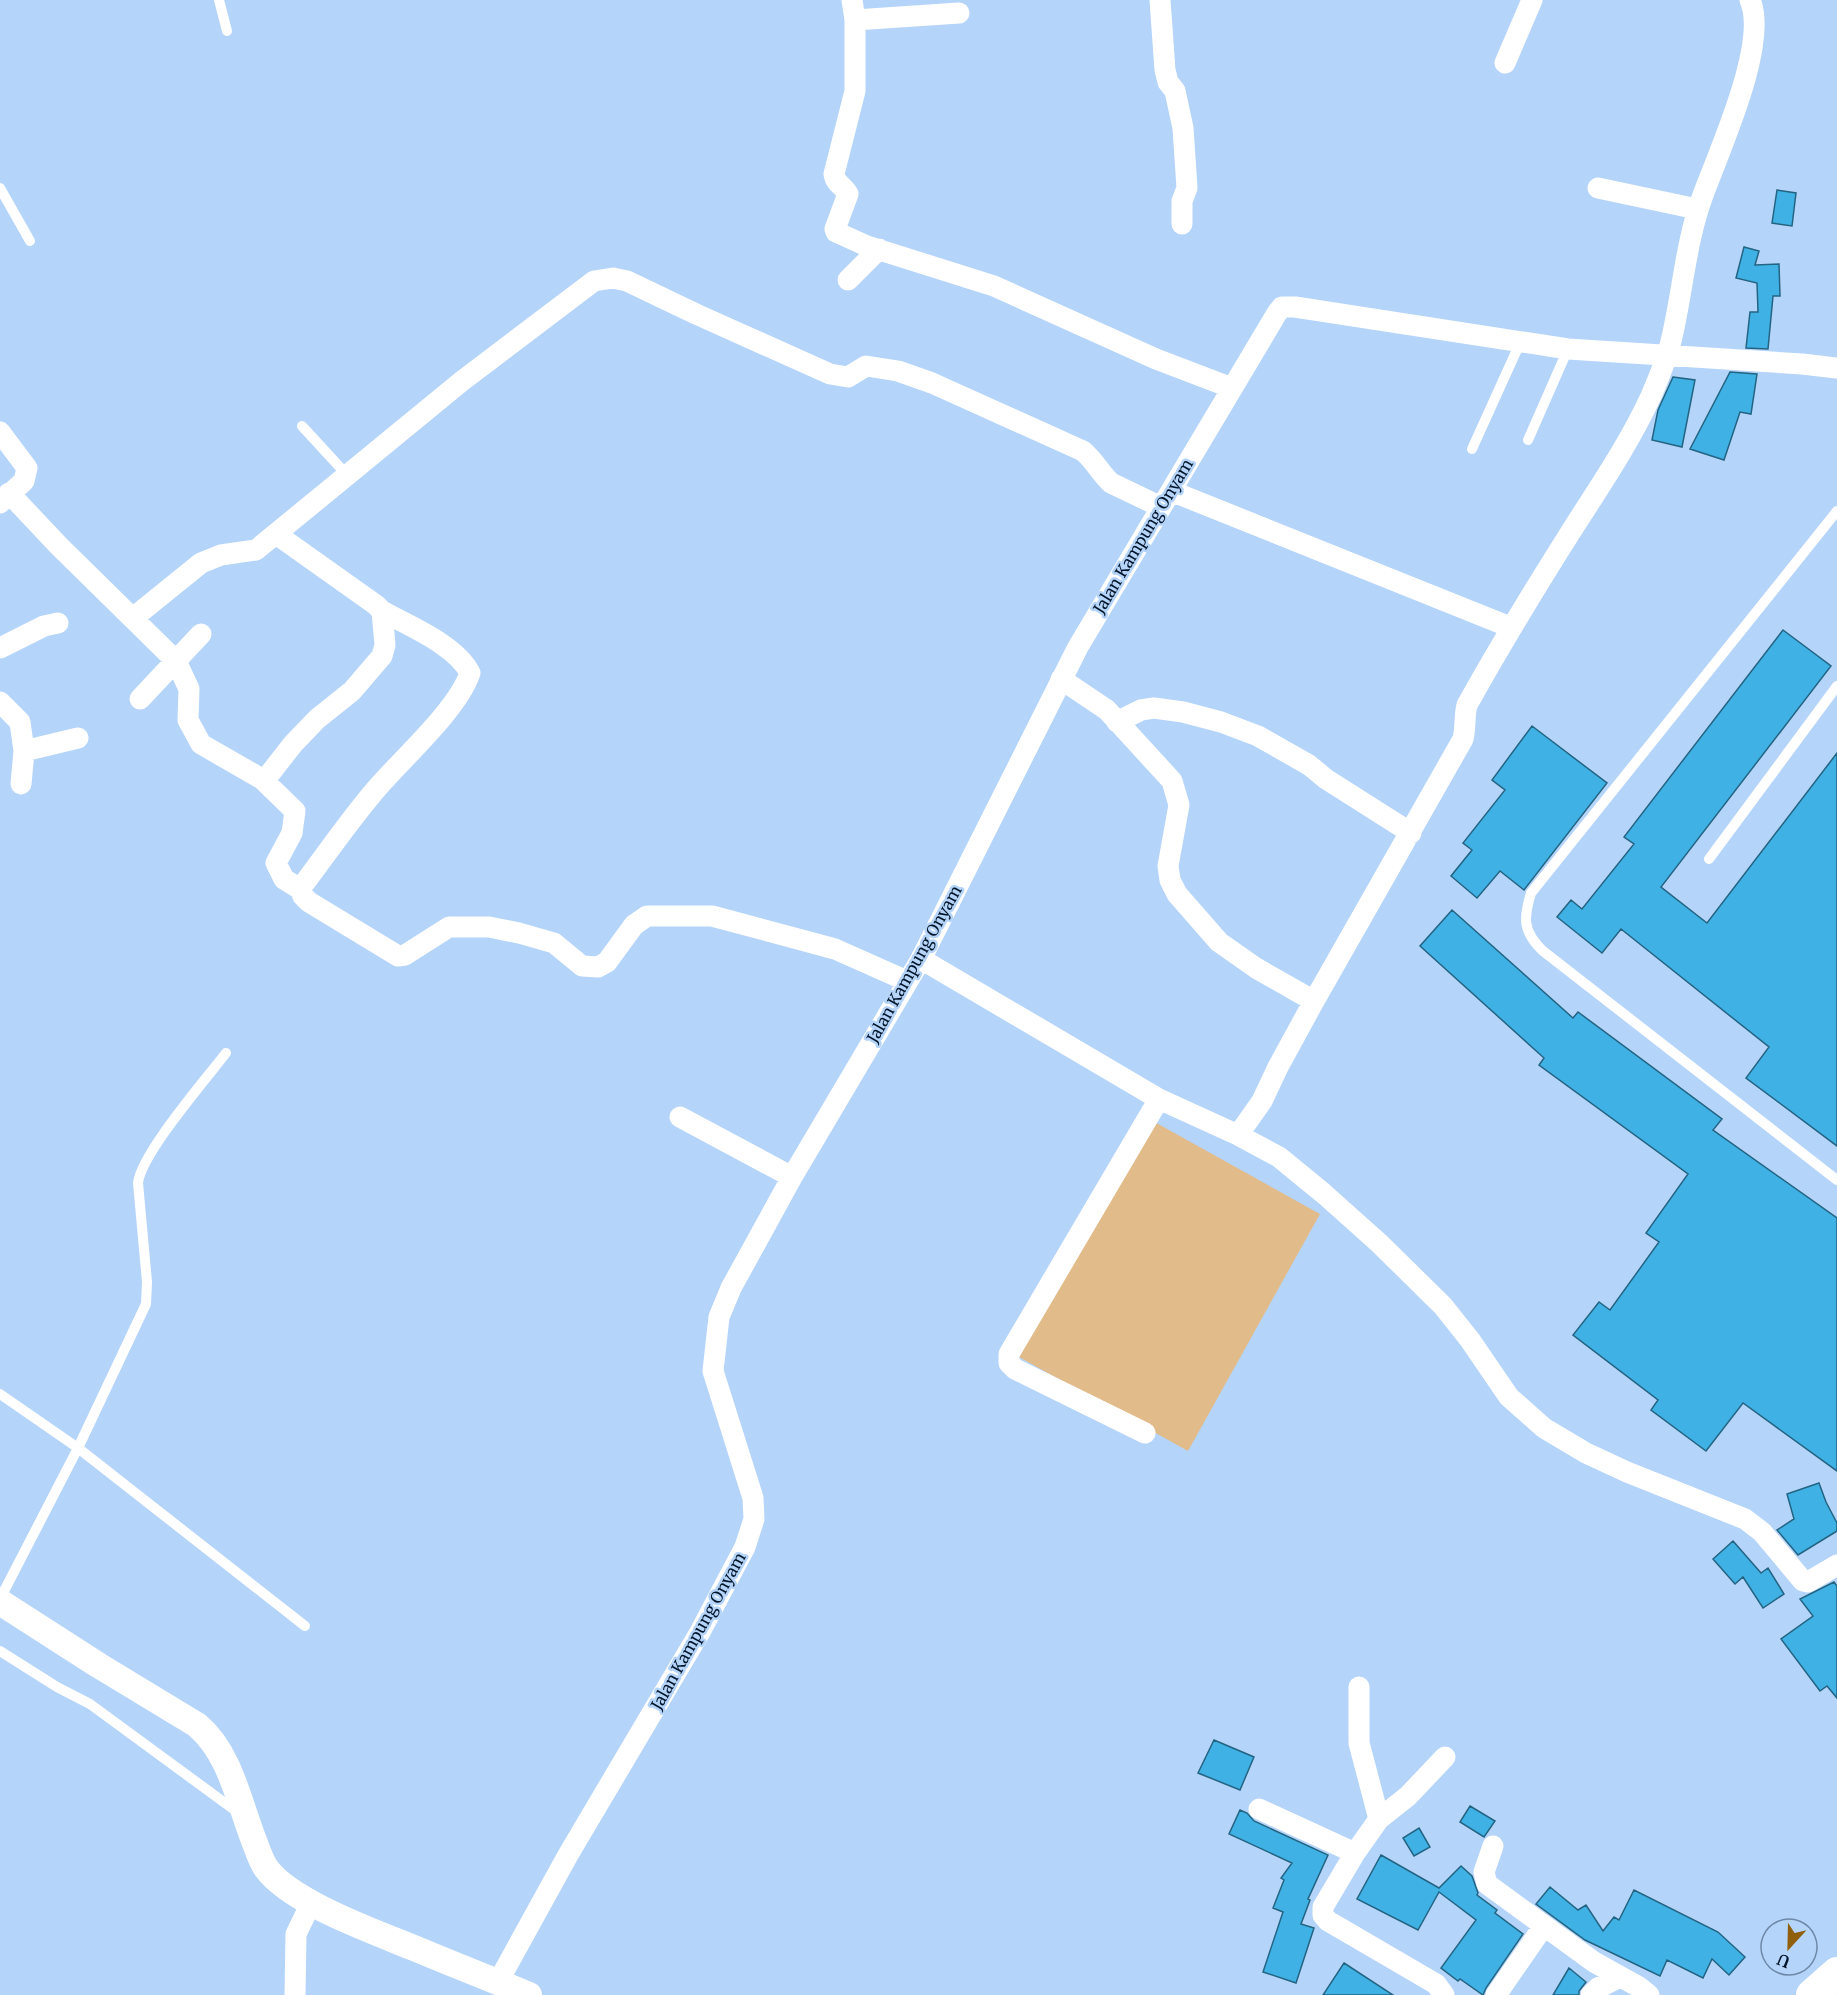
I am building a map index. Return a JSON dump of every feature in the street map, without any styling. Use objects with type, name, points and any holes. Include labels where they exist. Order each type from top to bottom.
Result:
[{"type":"main road","points":[[1812,1995],[1837,1973]]},
{"type":"street","points":[[1160,0],[1165,70],[1168,82],[1175,91],[1183,128],[1187,188],[1182,201],[1182,224]]},
{"type":"street","points":[[1505,63],[1532,0]]},
{"type":"street","points":[[1238,1135],[1262,1101],[1314,1001],[1463,739],[1466,729],[1464,714],[1467,705],[1510,627],[1615,463],[1650,398],[1667,356],[1672,336],[1684,263],[1697,209],[1734,116],[1744,78],[1755,34],[1754,9],[1750,0]]},
{"type":"street","points":[[958,13],[854,10],[855,91],[834,174],[837,183],[846,189],[848,194],[835,229],[836,232],[879,249],[994,286],[1156,359],[1232,388]]},
{"type":"street","points":[[1598,188],[1697,209]]},
{"type":"street","points":[[848,280],[879,249]]},
{"type":"street","points":[[133,618],[201,563],[220,555],[256,550],[462,381],[594,281],[613,278],[627,280],[696,314],[830,374],[848,376],[866,366],[883,368],[932,383],[1083,452],[1094,460],[1111,483],[1166,499],[1510,627]]},
{"type":"street","name":"Jalan Kampung Onyam","points":[[498,1982],[568,1855],[700,1632],[745,1547],[754,1519],[753,1498],[713,1371],[714,1343],[719,1317],[731,1288],[792,1177],[921,959],[1061,679],[1282,307],[1296,307],[1568,349],[1837,368]]},
{"type":"street","points":[[0,432],[27,468],[24,481],[4,498],[59,546],[176,661],[189,689],[188,720],[201,744],[262,779],[295,811],[292,833],[276,863],[284,879],[300,889],[303,897],[309,902],[398,956],[405,955],[449,927],[489,927],[554,943],[582,966],[598,967],[608,962],[634,926],[647,916],[712,916],[835,949],[907,981]]},
{"type":"street","points":[[276,534],[376,604],[382,611],[434,639],[465,663],[470,673],[467,683],[442,716],[377,788],[300,889]]},
{"type":"street","points":[[262,779],[268,776],[293,744],[317,719],[352,690],[382,656],[385,645],[382,611]]},
{"type":"street","points":[[0,648],[44,626],[58,622]]},
{"type":"street","points":[[140,699],[201,634]]},
{"type":"street","points":[[1061,679],[1107,710],[1172,781],[1179,805],[1168,866],[1170,880],[1177,894],[1219,942],[1256,968],[1314,1001]]},
{"type":"street","points":[[0,702],[20,722],[24,751],[21,784]]},
{"type":"street","points":[[1117,722],[1141,710],[1154,708],[1183,712],[1221,722],[1258,736],[1309,765],[1326,779],[1411,833]]},
{"type":"street","points":[[24,751],[78,738]]},
{"type":"street","points":[[921,959],[1159,1099],[1238,1135],[1279,1157],[1379,1243],[1443,1306],[1470,1340],[1509,1397],[1544,1428],[1586,1453],[1627,1472],[1745,1519],[1762,1532],[1803,1581],[1808,1581],[1837,1565]]},
{"type":"street","points":[[1145,1433],[1015,1369],[1009,1363],[1009,1354],[1159,1099]]},
{"type":"street","points":[[680,1117],[792,1177]]},
{"type":"street","points":[[0,1601],[203,1730],[224,1758],[245,1818],[266,1867],[279,1880],[311,1903],[364,1928],[529,1995]]},
{"type":"street","points":[[1359,1686],[1359,1743],[1378,1819]]},
{"type":"street","points":[[1444,1995],[1436,1984],[1328,1921],[1323,1915],[1323,1907],[1378,1819],[1408,1796],[1445,1757]]},
{"type":"street","points":[[1259,1809],[1355,1853]]},
{"type":"street","points":[[1493,1846],[1484,1872],[1487,1884],[1594,1962],[1649,1995]]},
{"type":"street","points":[[295,1995],[296,1934],[311,1903]]},
{"type":"street","points":[[1496,1995],[1543,1927]]},
{"type":"street","points":[[1591,1995],[1598,1988],[1620,1977]]},
{"type":"lane","points":[[219,0],[227,31]]},
{"type":"lane","points":[[0,188],[30,241]]},
{"type":"lane","points":[[1472,449],[1520,343]]},
{"type":"lane","points":[[1528,440],[1568,349]]},
{"type":"lane","points":[[302,426],[347,474]]},
{"type":"lane","points":[[1837,511],[1531,893],[1525,911],[1526,926],[1531,940],[1543,951],[1837,1180]]},
{"type":"lane","points":[[1709,859],[1837,686]]},
{"type":"lane","points":[[0,1601],[78,1448],[146,1304],[147,1282],[139,1176],[152,1150],[226,1053]]},
{"type":"lane","points":[[0,1394],[78,1448],[305,1626]]},
{"type":"lane","points":[[0,1652],[90,1704],[245,1818]]},
{"type":"shaded area","points":[[1151,1120],[1320,1214],[1188,1451],[1019,1357]]},
{"type":"building","points":[[1777,190],[1796,193],[1792,226],[1772,223]]},
{"type":"building","points":[[1744,247],[1759,251],[1755,265],[1779,264],[1780,296],[1773,296],[1768,349],[1746,348],[1750,312],[1758,312],[1757,283],[1736,278]]},
{"type":"building","points":[[1730,372],[1757,374],[1751,414],[1740,412],[1724,460],[1690,449]]},
{"type":"building","points":[[1673,377],[1695,380],[1682,447],[1652,440],[1658,410]]},
{"type":"building","points":[[1783,630],[1831,666],[1661,887],[1707,923],[1837,753],[1837,1146],[1746,1078],[1769,1047],[1621,929],[1602,953],[1557,917],[1571,900],[1582,909],[1634,844],[1624,837]]},
{"type":"building","points":[[1532,726],[1607,783],[1524,890],[1500,871],[1477,898],[1451,876],[1472,850],[1463,843],[1505,790],[1492,780]]},
{"type":"building","points":[[1452,910],[1573,1018],[1578,1012],[1722,1119],[1713,1130],[1837,1218],[1837,1471],[1743,1403],[1706,1451],[1651,1410],[1658,1400],[1573,1335],[1599,1302],[1610,1310],[1659,1242],[1646,1233],[1688,1174],[1539,1065],[1544,1058],[1420,946]]},
{"type":"building","points":[[1819,1483],[1837,1523],[1837,1531],[1798,1555],[1777,1530],[1794,1519],[1787,1494]]},
{"type":"building","points":[[1733,1541],[1761,1573],[1768,1568],[1784,1594],[1763,1608],[1743,1577],[1735,1584],[1713,1559]]},
{"type":"building","points":[[1834,1582],[1837,1586],[1837,1698],[1827,1686],[1820,1691],[1781,1639],[1813,1616],[1800,1599]]},
{"type":"building","points":[[1214,1740],[1254,1757],[1240,1790],[1198,1773]]},
{"type":"building","points":[[1470,1806],[1495,1821],[1484,1837],[1460,1822]]},
{"type":"building","points":[[1240,1810],[1247,1813],[1254,1821],[1328,1855],[1308,1899],[1310,1900],[1301,1924],[1314,1928],[1296,1983],[1263,1972],[1283,1912],[1273,1908],[1284,1880],[1281,1878],[1292,1863],[1229,1834]]},
{"type":"building","points":[[1419,1828],[1430,1847],[1414,1856],[1403,1838]]},
{"type":"building","points":[[1381,1855],[1439,1888],[1461,1866],[1472,1876],[1477,1895],[1497,1910],[1495,1913],[1523,1934],[1483,1995],[1441,1968],[1476,1920],[1439,1892],[1418,1930],[1357,1899]]},
{"type":"building","points":[[1550,1887],[1578,1910],[1586,1905],[1603,1931],[1614,1917],[1619,1920],[1634,1890],[1718,1932],[1745,1957],[1729,1975],[1712,1959],[1703,1978],[1667,1960],[1660,1976],[1585,1940],[1536,1904]]},
{"type":"building","points":[[1344,1963],[1393,1995],[1323,1995]]},
{"type":"building","points":[[1569,1968],[1586,1982],[1579,1991],[1579,1995],[1553,1995]]}]
